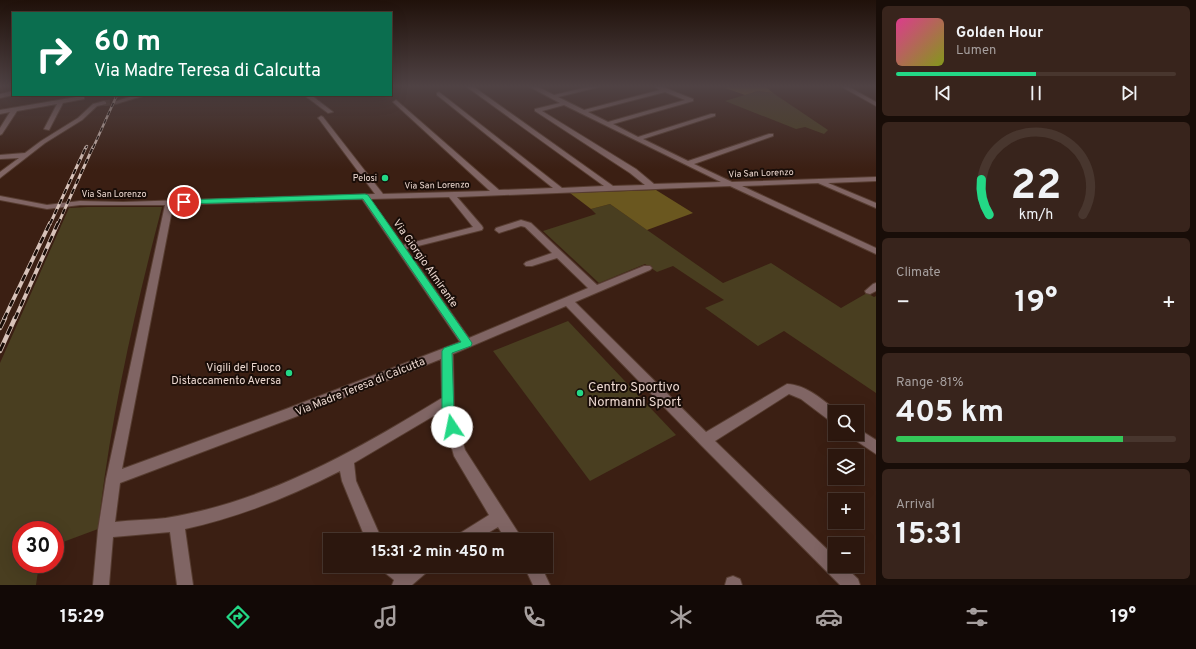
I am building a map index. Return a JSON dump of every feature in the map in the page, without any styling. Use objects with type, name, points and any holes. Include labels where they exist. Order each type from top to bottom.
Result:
[{"type":"street","points":[[0,133],[12,114]]},
{"type":"street","points":[[47,129],[55,114]]},
{"type":"street","points":[[0,176],[26,155],[85,114]]},
{"type":"street","points":[[410,114],[497,193]]},
{"type":"street","points":[[465,114],[560,190]]},
{"type":"street","points":[[508,114],[611,188]]},
{"type":"street","points":[[544,114],[653,186]]},
{"type":"street","points":[[587,114],[688,164],[876,251]]},
{"type":"street","points":[[607,124],[641,114]]},
{"type":"street","points":[[637,139],[713,115]]},
{"type":"street","points":[[322,118],[381,196]]},
{"type":"street","points":[[688,164],[770,135]]},
{"type":"street","points":[[0,157],[26,155]]},
{"type":"street","name":"Via San Lorenzo","points":[[0,198],[48,207],[80,204],[451,195],[653,186],[876,179]]},
{"type":"street","points":[[818,181],[876,206]]},
{"type":"street","points":[[401,248],[479,228],[451,195]]},
{"type":"street","name":"Via Giorgio Almirante","points":[[365,196],[467,343]]},
{"type":"street","points":[[101,585],[106,530],[113,479],[169,203]]},
{"type":"street","points":[[499,230],[521,223],[528,225],[596,289]]},
{"type":"street","points":[[529,264],[559,254]]},
{"type":"street","name":"Via Madre Teresa di Calcutta","points":[[113,479],[265,424],[467,343],[567,300],[647,268]]},
{"type":"street","points":[[567,300],[705,440],[852,585]]},
{"type":"street","points":[[447,351],[448,414],[459,452],[511,533]]},
{"type":"street","points":[[705,440],[787,389],[793,389],[801,392],[828,412]]},
{"type":"street","points":[[106,530],[166,525],[224,512],[287,488],[347,460],[400,432],[448,400]]},
{"type":"street","points":[[864,439],[876,448]]},
{"type":"street","points":[[347,460],[347,472],[371,533]]},
{"type":"street","points":[[474,533],[500,517]]},
{"type":"street","points":[[176,522],[185,585]]},
{"type":"street","points":[[396,573],[403,582],[413,573]]},
{"type":"street","points":[[536,573],[542,585]]},
{"type":"shaded area","points":[[759,114],[805,114],[828,130],[824,134],[805,127],[796,129]]},
{"type":"shaded area","points":[[656,190],[693,213],[647,230],[610,204],[591,209],[570,193]]},
{"type":"shaded area","points":[[610,204],[723,283],[771,263],[841,308],[867,293],[874,297],[876,296],[876,393],[784,331],[758,346],[705,308],[724,300],[673,266],[657,272],[645,264],[599,283],[543,231],[596,214],[591,209]]},
{"type":"shaded area","points":[[162,207],[142,287],[116,407],[98,529],[64,542],[64,521],[12,521],[12,573],[38,573],[36,585],[0,585],[0,363],[69,208]]},
{"type":"shaded area","name":"Centro Sportivo Normanni Sport","points":[[568,321],[676,435],[590,481],[493,351]]},
{"type":"railway","points":[[93,148],[108,114]]},
{"type":"railway","points":[[50,224],[86,147]]},
{"type":"railway","points":[[58,224],[93,147]]},
{"type":"railway","points":[[4,319],[50,223]]},
{"type":"railway","points":[[15,319],[58,223]]},
{"type":"railway","points":[[0,328],[5,318]]},
{"type":"railway","points":[[0,351],[15,318]]},
{"type":"place","name":"Pelosi","points":[[385,178]]},
{"type":"place","name":"Vigili del Fuoco Distaccamento Aversa","points":[[289,373]]},
{"type":"place","name":"Centro Sportivo Normanni Sport","points":[[580,393]]},
{"type":"route","points":[[184,202],[365,196],[467,343],[447,351],[448,414],[452,427]]}]
